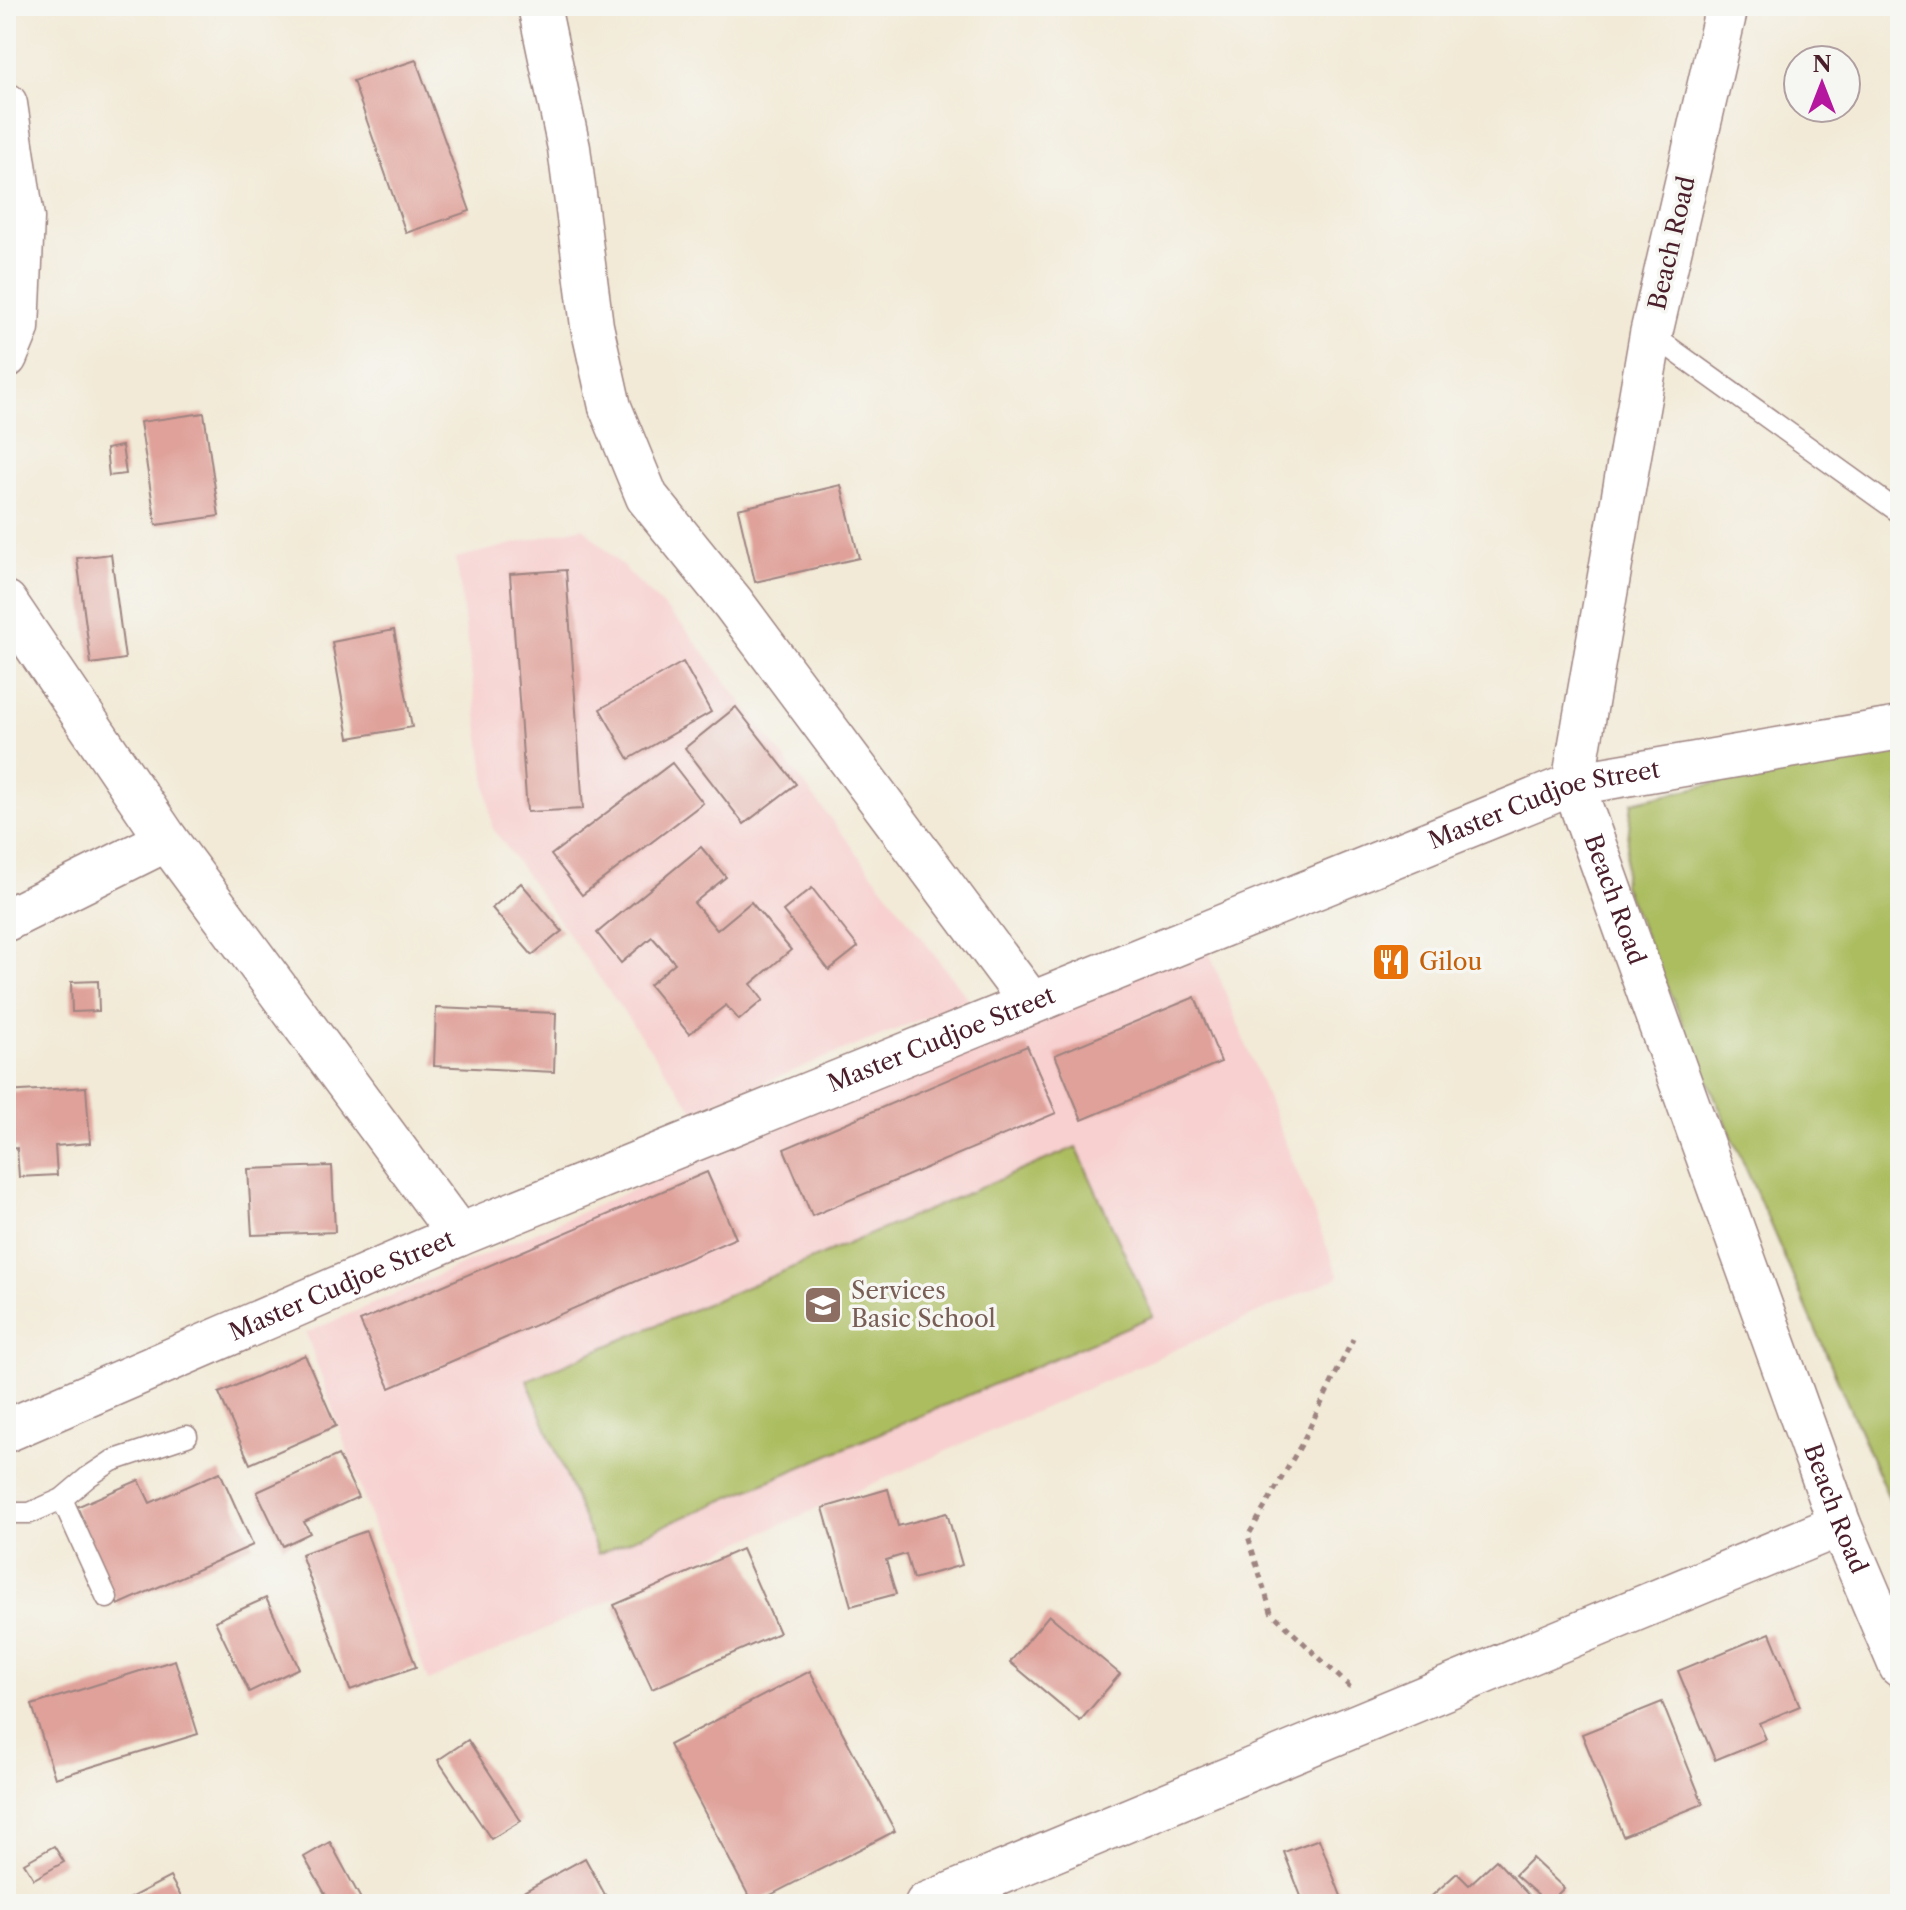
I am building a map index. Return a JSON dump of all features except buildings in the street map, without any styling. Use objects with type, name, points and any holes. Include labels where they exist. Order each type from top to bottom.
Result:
[{"type":"street","points":[[539,6],[569,148],[592,326],[610,407],[647,497],[742,616],[1031,1003]]},
{"type":"street","name":"Beach Road","points":[[1727,6],[1651,334],[1573,784],[1840,1525],[1900,1666]]},
{"type":"street","points":[[6,104],[23,218],[18,328],[6,357]]},
{"type":"street","points":[[6,602],[167,840],[459,1235]]},
{"type":"street","name":"Master Cudjoe Street","points":[[6,1431],[459,1235],[1573,784],[1900,728]]},
{"type":"street","points":[[6,920],[167,840]]},
{"type":"street","points":[[926,1904],[1840,1525]]},
{"type":"lane","points":[[1651,334],[1900,513]]},
{"type":"lane","points":[[6,1513],[30,1513],[62,1499],[112,1461],[187,1436]]},
{"type":"lane","points":[[62,1499],[107,1598]]},
{"type":"path","points":[[1353,1339],[1301,1445],[1248,1536],[1271,1612],[1379,1716]]},
{"type":"shaded area","points":[[583,527],[685,628],[969,1000],[694,1111],[492,827],[456,558]]},
{"type":"shaded area","name":"Services Basic School","points":[[1204,939],[1339,1277],[428,1681],[306,1333]]},
{"type":"green space","points":[[1900,742],[1900,1524],[1623,885],[1632,802]]},
{"type":"green space","points":[[1076,1147],[1153,1316],[598,1554],[527,1380]]},
{"type":"place","name":"Gilou","points":[[1391,962]]},
{"type":"place","name":"Services Basic School","points":[[823,1305]]}]
